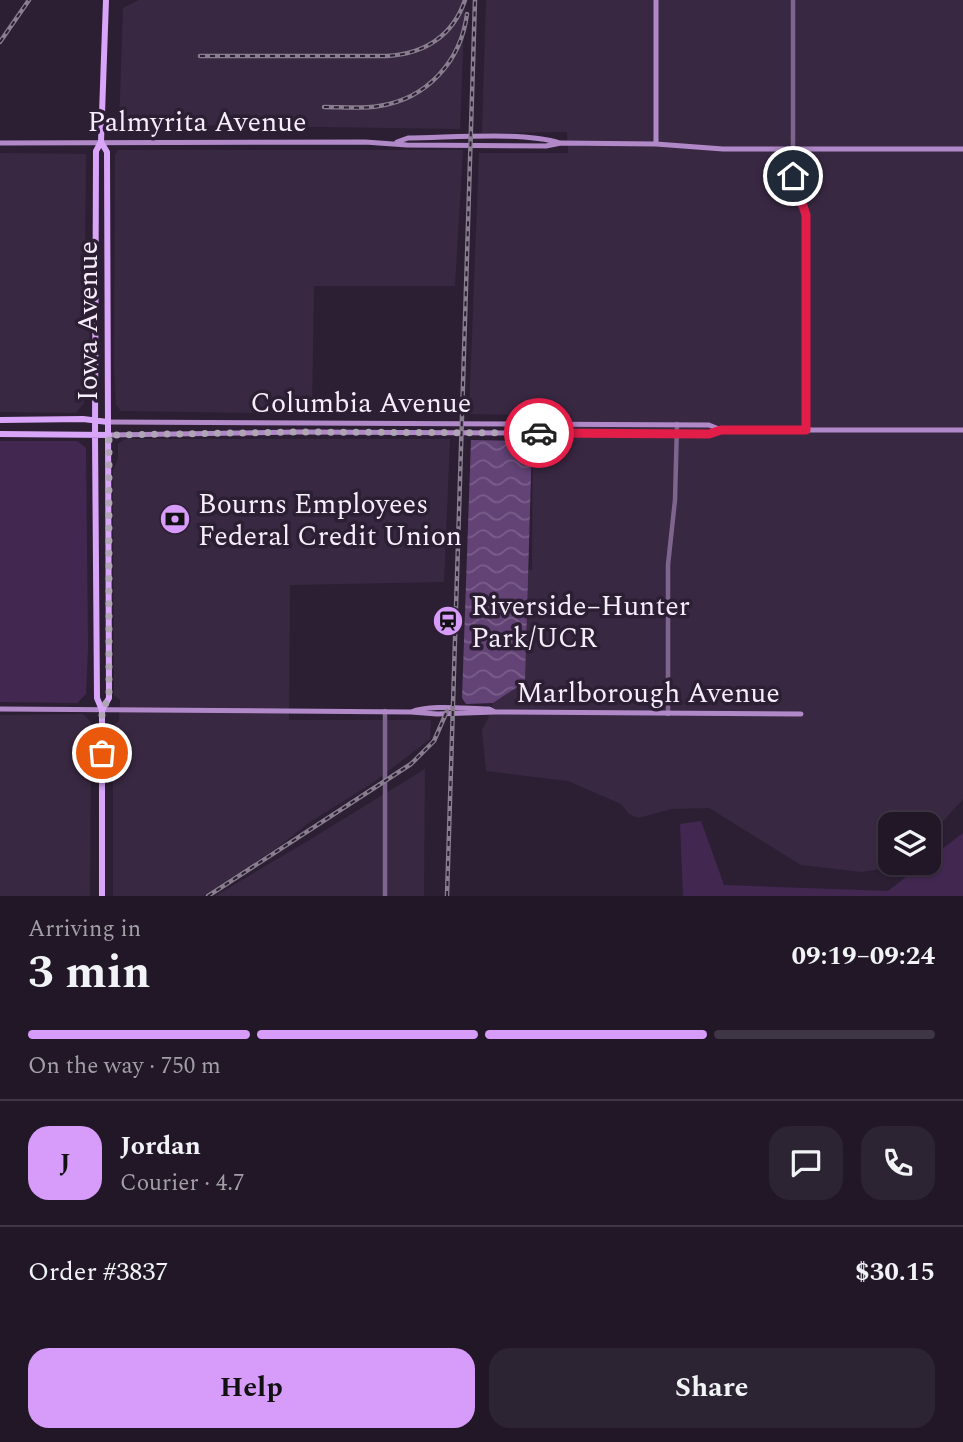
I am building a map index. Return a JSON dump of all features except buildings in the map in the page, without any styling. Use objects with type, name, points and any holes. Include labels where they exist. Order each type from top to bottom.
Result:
[{"type":"main road","name":"Iowa Avenue","points":[[102,710],[109,698],[107,152],[102,142],[106,0]]},
{"type":"main road","name":"Iowa Avenue","points":[[102,142],[96,151],[95,420],[97,698],[102,710],[102,896]]},
{"type":"main road","name":"Columbia Avenue","points":[[0,420],[108,422]]},
{"type":"main road","name":"Columbia Avenue","points":[[0,434],[109,435]]},
{"type":"street","points":[[656,0],[656,145]]},
{"type":"street","points":[[793,0],[793,176],[806,215],[806,430]]},
{"type":"street","name":"Palmyrita Avenue","points":[[0,143],[394,143],[546,146],[561,143],[656,145],[698,149],[963,149]]},
{"type":"street","name":"Columbia Avenue","points":[[108,422],[677,424],[709,425],[721,430]]},
{"type":"street","points":[[230,422],[230,433]]},
{"type":"street","points":[[257,422],[257,433]]},
{"type":"street","points":[[377,423],[377,433]]},
{"type":"street","points":[[592,424],[592,434]]},
{"type":"street","points":[[668,714],[668,553],[675,500],[677,424]]},
{"type":"street","name":"Columbia Avenue","points":[[109,435],[709,434],[721,430],[963,430]]},
{"type":"street","name":"Marlborough Avenue","points":[[0,709],[385,711],[437,714],[801,714]]},
{"type":"street","points":[[385,711],[385,896]]},
{"type":"shaded area","points":[[139,0],[465,0],[460,129],[119,124],[123,8]]},
{"type":"shaded area","points":[[486,0],[963,0],[963,799],[941,824],[941,812],[878,812],[878,869],[862,872],[801,865],[709,808],[672,809],[638,818],[629,814],[621,804],[568,781],[486,771],[482,730],[493,703],[525,682],[526,571],[532,570],[533,415],[469,414],[479,153],[568,153],[567,132],[482,133]]},
{"type":"shaded area","points":[[118,150],[463,150],[455,286],[314,286],[312,414],[121,411],[116,405],[114,368],[115,155]]},
{"type":"shaded area","points":[[0,153],[86,154],[85,255],[90,257],[89,349],[85,359],[84,403],[76,413],[0,412]]},
{"type":"shaded area","points":[[125,439],[450,439],[444,582],[290,585],[289,720],[431,720],[430,739],[374,782],[310,822],[278,847],[203,896],[113,896],[113,726],[119,721],[120,700],[114,695],[113,471],[118,458],[118,444]]},
{"type":"shaded area","points":[[0,441],[77,441],[86,448],[88,647],[86,694],[77,703],[0,702]]},
{"type":"shaded area","points":[[83,714],[91,722],[90,896],[0,896],[0,715]]},
{"type":"shaded area","points":[[425,769],[424,896],[215,896],[306,842]]},
{"type":"shaded area","points":[[701,821],[724,885],[888,891],[909,875],[941,875],[941,850],[963,833],[963,896],[683,896],[680,824]]},
{"type":"water","points":[[471,440],[532,441],[525,682],[493,703],[466,704],[462,698]]},
{"type":"railway","points":[[0,42],[29,0]]},
{"type":"railway","points":[[200,56],[400,54],[425,47],[445,33],[460,13],[465,0]]},
{"type":"railway","points":[[447,896],[475,0]]},
{"type":"railway","points":[[324,107],[379,106],[396,102],[426,86],[449,62],[457,47],[467,14]]},
{"type":"railway","points":[[208,896],[411,764],[434,741],[447,711]]},
{"type":"way so far","points":[[102,753],[102,710],[109,698],[109,435],[299,432],[539,433]]},
{"type":"place","name":"Bourns Employees Federal Credit Union","points":[[175,519]]},
{"type":"place","name":"Riverside–Hunter Park/UCR","points":[[448,621]]},
{"type":"route","points":[[539,433],[709,434],[721,430],[806,430],[806,215],[793,176]]}]
